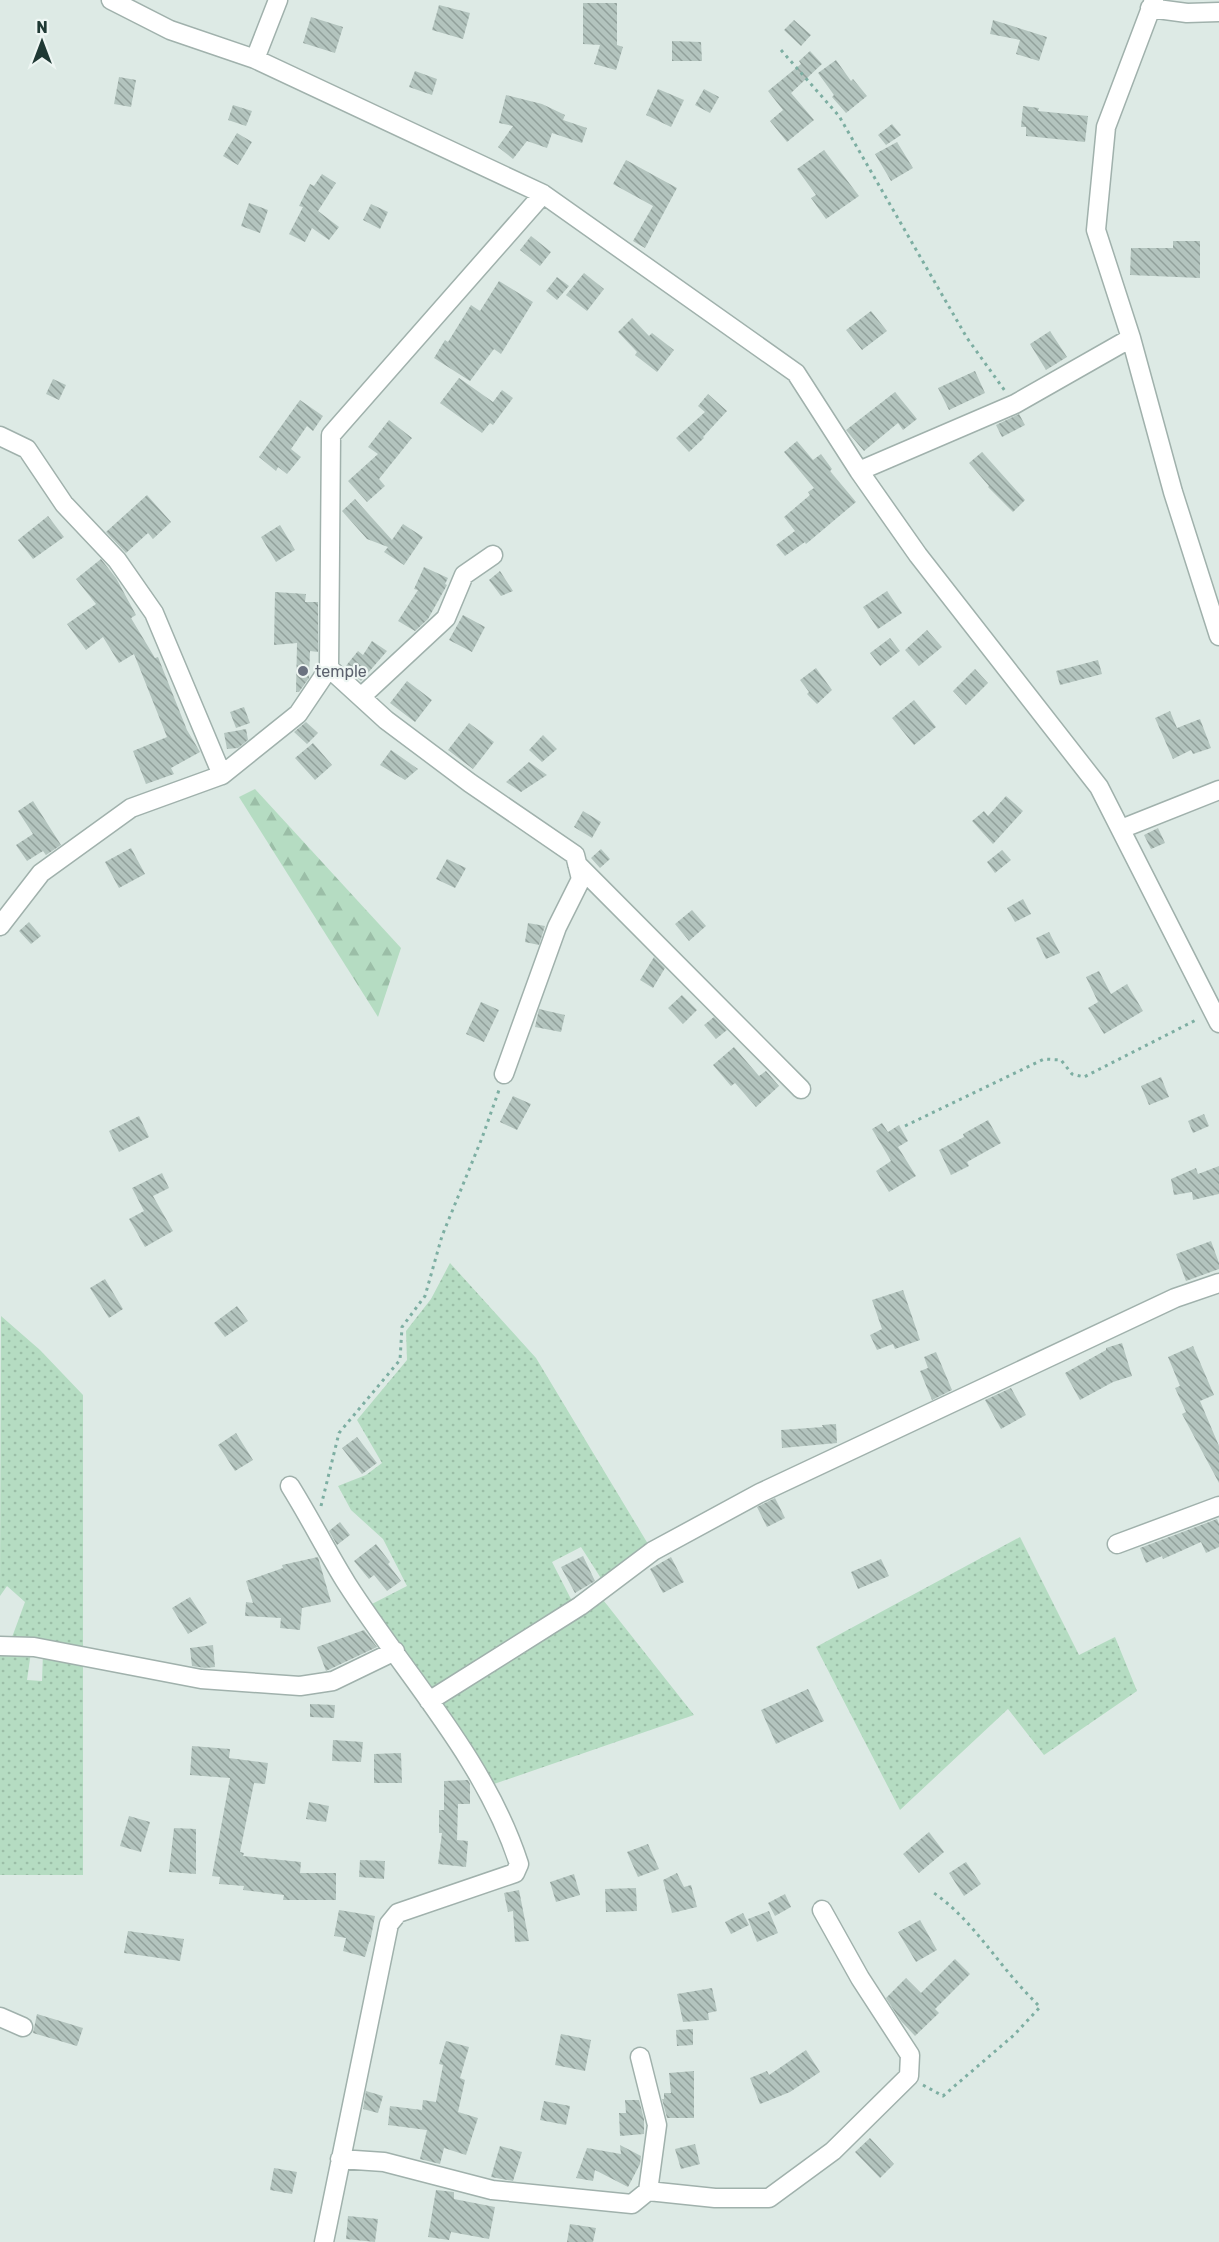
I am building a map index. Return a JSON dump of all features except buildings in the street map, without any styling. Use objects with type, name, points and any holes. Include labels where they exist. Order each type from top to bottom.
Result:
[{"type":"street","points":[[111,0],[170,30],[255,59],[543,194],[796,373],[859,471],[918,555],[1099,787],[1216,1017]]},
{"type":"street","points":[[255,59],[278,0]]},
{"type":"street","points":[[1219,12],[1187,13],[1152,4],[1106,127],[1096,230],[1131,338],[1173,492],[1219,636]]},
{"type":"street","points":[[0,926],[41,873],[131,808],[222,775],[298,714],[329,668],[331,435],[543,194]]},
{"type":"street","points":[[859,471],[1015,404],[1131,338]]},
{"type":"street","points":[[0,436],[27,449],[64,504],[117,560],[154,613],[222,775]]},
{"type":"street","points":[[361,697],[446,618],[464,575],[493,555]]},
{"type":"street","points":[[329,668],[386,720],[470,783],[575,855],[581,879],[557,927],[504,1074]]},
{"type":"street","points":[[1121,829],[1219,790]]},
{"type":"street","points":[[577,864],[801,1089]]},
{"type":"street","points":[[429,1701],[580,1606],[653,1551],[760,1493],[1175,1298],[1219,1283]]},
{"type":"street","points":[[290,1486],[316,1527],[347,1584],[480,1778],[510,1837],[519,1864],[515,1874],[398,1913],[389,1924],[324,2242]]},
{"type":"street","points":[[1117,1544],[1219,1506]]},
{"type":"street","points":[[0,1646],[34,1647],[201,1680],[300,1686],[333,1681],[394,1651]]},
{"type":"street","points":[[648,2191],[715,2198],[769,2198],[833,2151],[909,2076],[910,2055],[860,1978],[822,1910]]},
{"type":"street","points":[[0,2017],[23,2027]]},
{"type":"street","points":[[340,2159],[384,2162],[492,2190],[632,2204],[648,2191],[657,2125],[640,2057]]},
{"type":"path","points":[[781,50],[839,116],[967,338],[1015,404]]},
{"type":"path","points":[[905,1126],[1044,1059],[1061,1060],[1072,1074],[1084,1077],[1216,1017]]},
{"type":"path","points":[[316,1527],[339,1433],[400,1360],[402,1327],[425,1296],[442,1236],[482,1138],[504,1074]]},
{"type":"path","points":[[909,2076],[943,2096],[1006,2043],[1040,2007],[980,1937],[946,1901],[934,1893]]},
{"type":"green space","points":[[255,789],[401,948],[378,1017],[239,797]]},
{"type":"green space","points":[[450,1263],[536,1358],[648,1544],[604,1583],[581,1547],[552,1562],[573,1603],[430,1699],[368,1606],[407,1586],[383,1539],[351,1510],[338,1486],[366,1475],[382,1463],[357,1420],[407,1360],[406,1331],[431,1299]]},
{"type":"green space","points":[[1,1316],[40,1350],[83,1395],[83,1650],[11,1640],[25,1602],[7,1586],[0,1596]]},
{"type":"green space","points":[[1020,1537],[1079,1655],[1115,1637],[1137,1691],[1044,1755],[1008,1709],[900,1810],[816,1647]]},
{"type":"green space","points":[[600,1596],[694,1715],[491,1785],[434,1702]]},
{"type":"green space","points":[[0,1650],[31,1652],[27,1680],[42,1681],[43,1653],[83,1661],[83,1875],[0,1875]]},
{"type":"place","name":"temple","points":[[303,671]]}]
